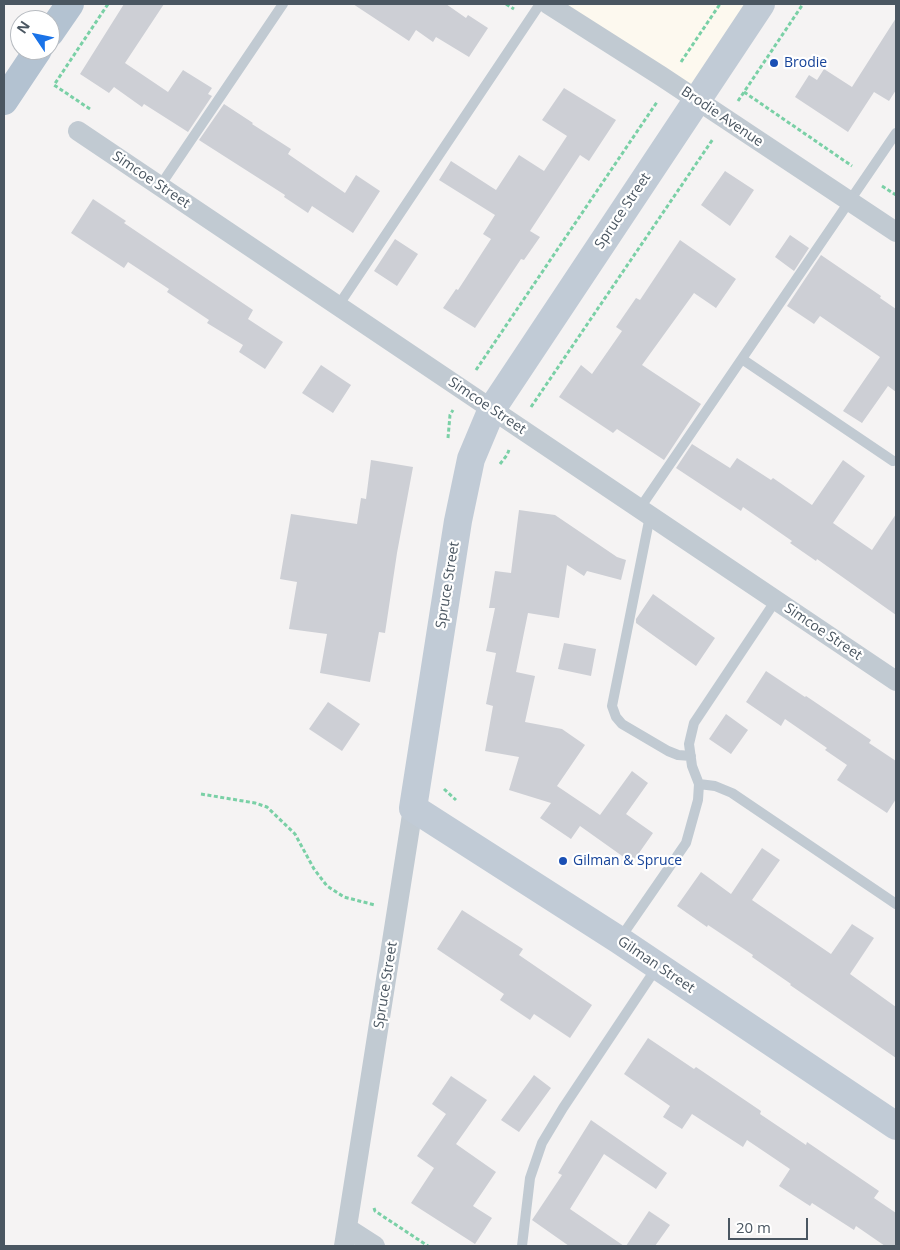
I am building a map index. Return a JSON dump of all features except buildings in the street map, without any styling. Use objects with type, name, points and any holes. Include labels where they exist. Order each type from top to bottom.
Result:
[{"type":"main road","points":[[60,18],[70,4]]},
{"type":"main road","points":[[4,101],[31,60]]},
{"type":"street","name":"Brodie Avenue","points":[[548,4],[896,232]]},
{"type":"street","name":"Spruce Street","points":[[346,1237],[458,521],[471,459],[492,409],[761,4]]},
{"type":"street","name":"Simcoe Street","points":[[78,131],[896,681]]},
{"type":"street","name":"Gilman Street","points":[[413,808],[619,940],[896,1126]]},
{"type":"street","points":[[346,1237],[370,1243]]},
{"type":"lane","points":[[160,186],[283,4]]},
{"type":"lane","points":[[338,306],[540,4]]},
{"type":"lane","points":[[691,756],[678,755],[668,751],[622,724],[616,717],[612,706],[645,512],[742,359],[896,133]]},
{"type":"lane","points":[[742,359],[893,461]]},
{"type":"lane","points":[[619,940],[686,843],[698,800],[699,784],[692,766],[689,744],[694,723],[776,600]]},
{"type":"lane","points":[[699,784],[715,786],[732,793],[896,904]]},
{"type":"lane","points":[[522,1246],[530,1178],[542,1143],[562,1108],[658,966]]},
{"type":"path","points":[[94,112],[54,85],[108,4]]},
{"type":"path","points":[[497,468],[508,455],[517,426],[803,4]]},
{"type":"path","points":[[744,92],[896,195]]},
{"type":"path","points":[[469,363],[477,368]]},
{"type":"path","points":[[436,823],[442,786]]},
{"type":"path","points":[[201,794],[255,803],[267,807],[295,834],[314,869],[327,886],[344,897],[398,909]]},
{"type":"path","points":[[370,1243],[371,1202],[375,1211],[428,1246]]},
{"type":"shaded area","points":[[551,4],[758,4],[696,97]]},
{"type":"place","name":"Brodie","points":[[774,63]]},
{"type":"place","name":"Gilman & Spruce","points":[[563,861]]}]
